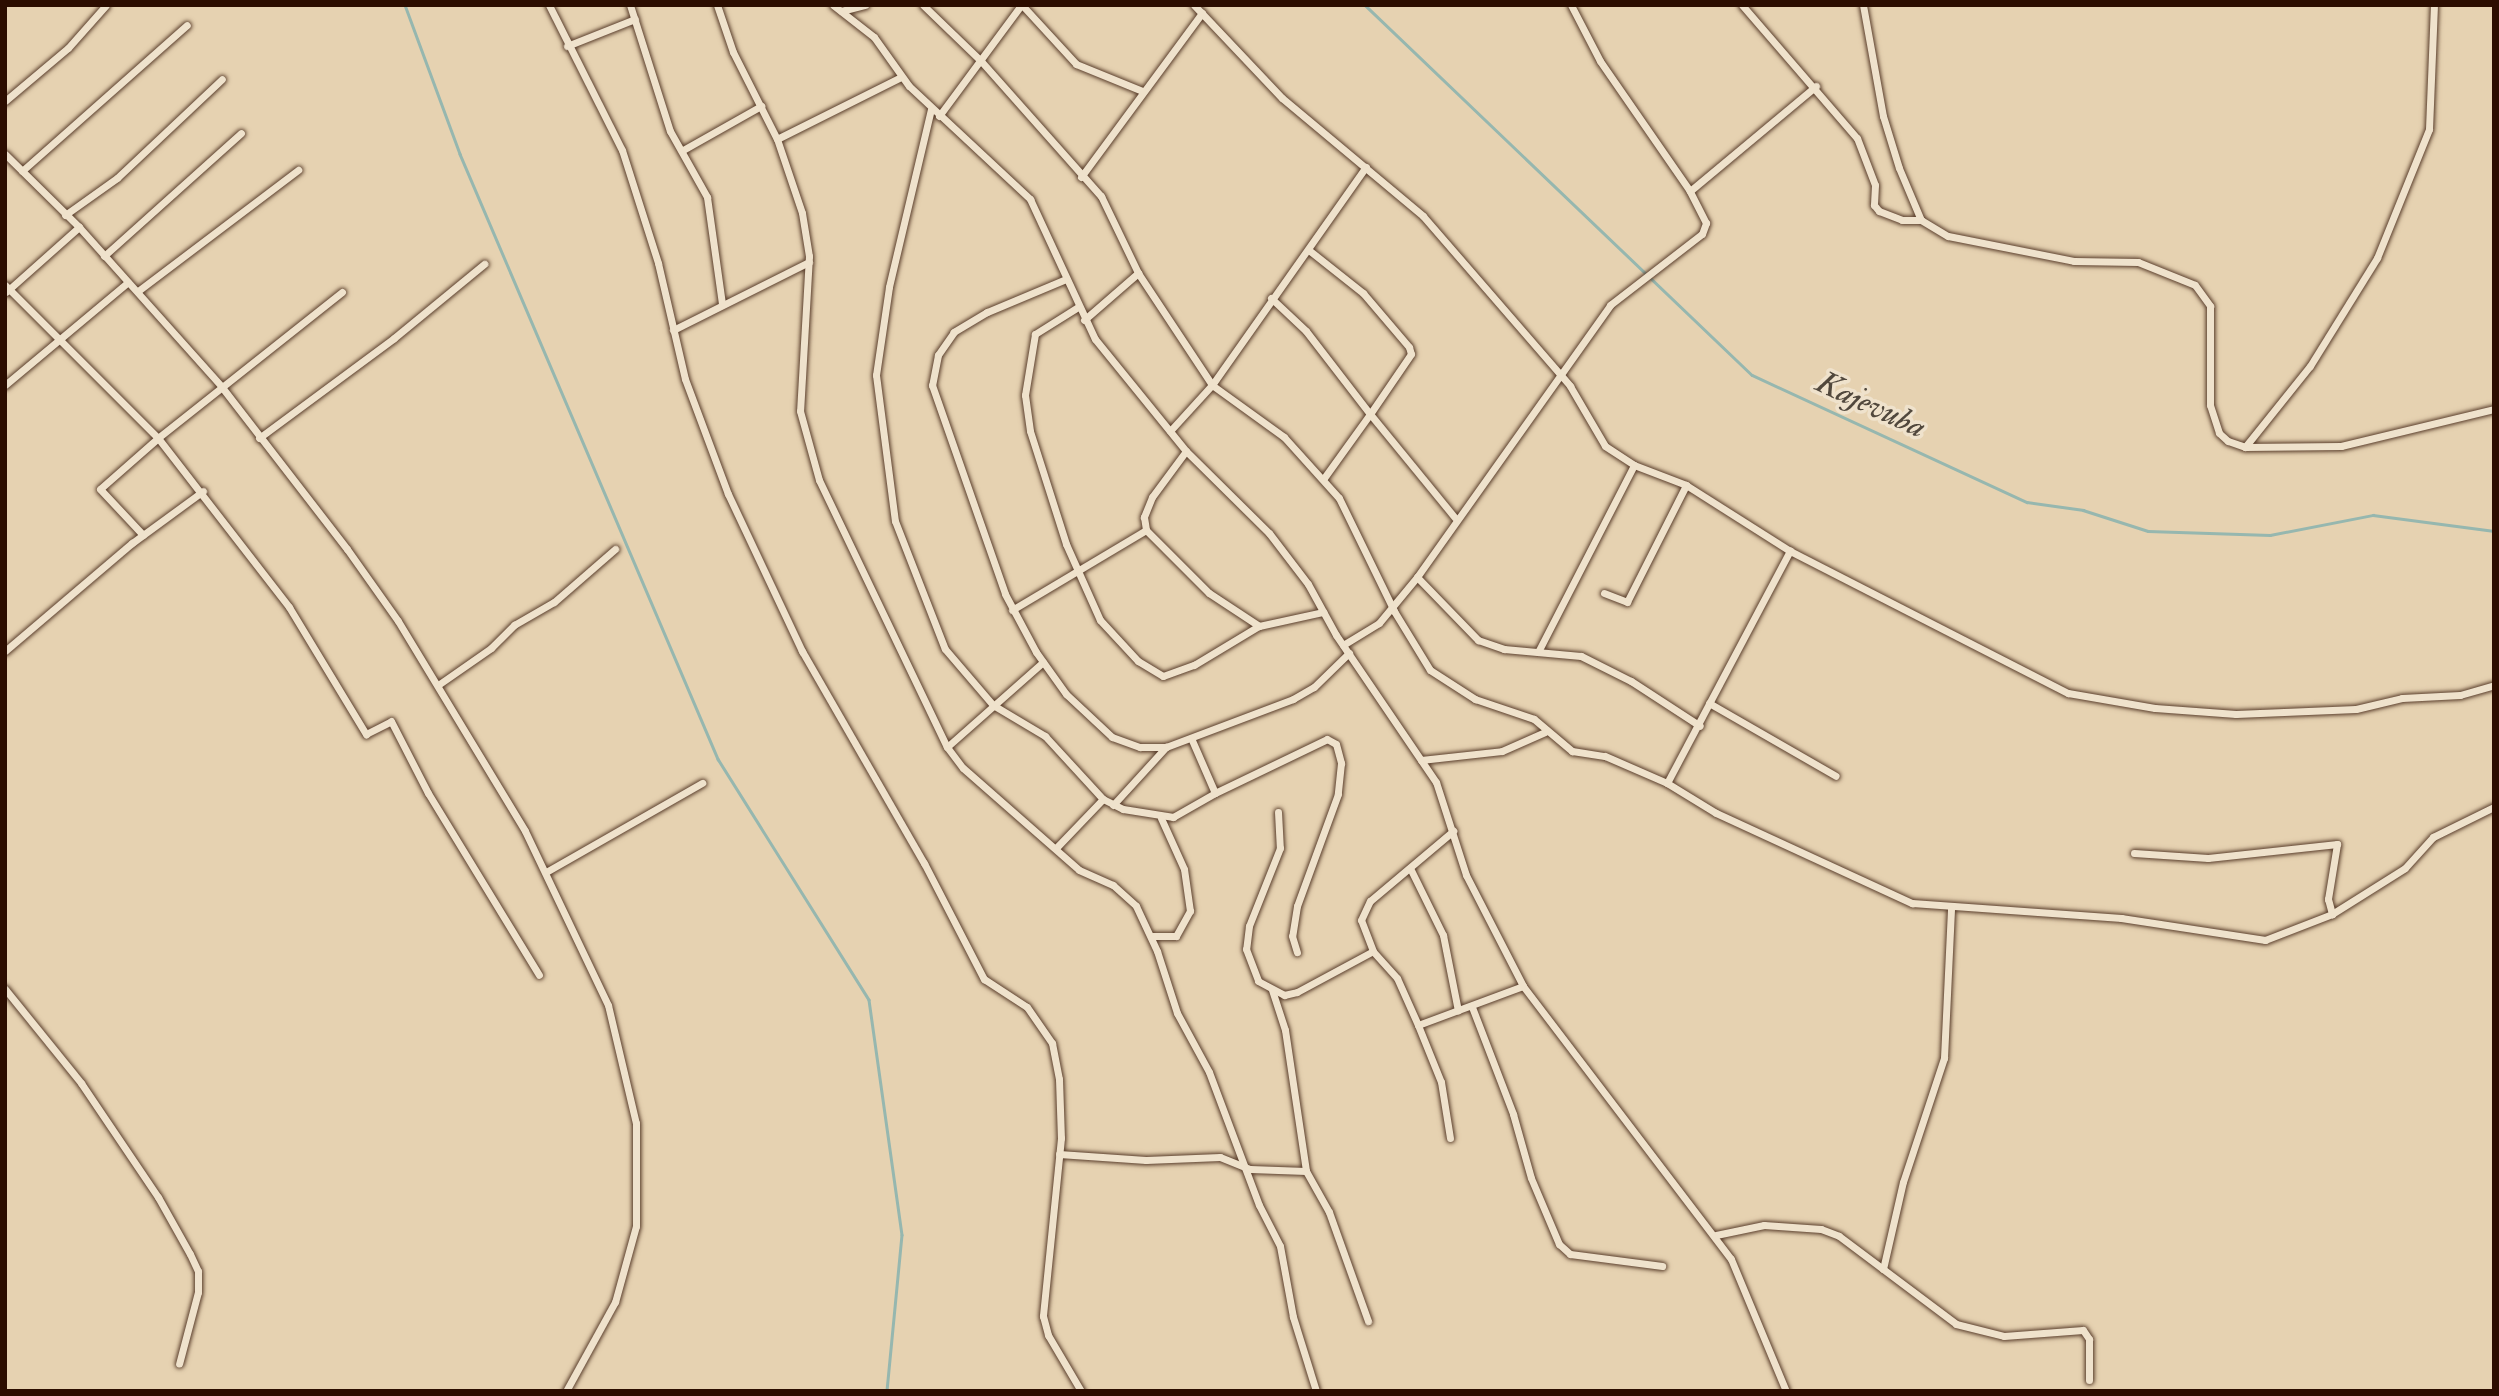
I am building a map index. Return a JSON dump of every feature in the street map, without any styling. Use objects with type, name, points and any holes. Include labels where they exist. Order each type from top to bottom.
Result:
[{"type":"street","points":[[5,101],[68,48],[106,5]]},
{"type":"street","points":[[549,5],[566,46],[622,150],[658,263],[685,379],[728,494],[802,651],[924,863],[984,979],[1027,1007],[1052,1043],[1059,1079],[1059,1154],[1043,1316],[1046,1329],[1081,1391]]},
{"type":"street","points":[[630,5],[670,131],[707,197],[722,304]]},
{"type":"street","points":[[716,5],[733,52],[777,139],[802,213],[809,262],[800,411],[819,480],[947,747],[963,768],[1079,870],[1129,898],[1151,936],[1177,1013],[1209,1072],[1243,1164],[1280,1246],[1293,1317],[1316,1391]]},
{"type":"street","points":[[833,5],[883,46],[901,76],[931,109],[1030,199],[1084,320],[1112,362],[1186,451],[1269,533],[1442,794],[1466,875],[1523,986],[1716,1235],[1731,1259],[1786,1391]]},
{"type":"street","points":[[841,11],[866,5]]},
{"type":"street","points":[[923,5],[981,61],[1115,219],[1138,274],[1212,385],[1284,437],[1324,478],[1345,507],[1391,605],[1430,670],[1457,683],[1475,699],[1519,711],[1572,751],[1605,757],[1667,783],[1716,813],[1835,864],[1874,888],[1912,903],[2122,918],[2265,940],[2332,914],[2405,868],[2434,837],[2494,807]]},
{"type":"street","points":[[939,116],[1021,5],[1076,64],[1142,91]]},
{"type":"street","points":[[1194,5],[1282,98],[1423,216],[1559,374],[1605,446],[1634,465],[1686,485],[1790,551],[2068,693],[2155,708],[2236,714],[2356,709],[2402,698],[2460,695],[2494,685]]},
{"type":"street","points":[[1343,645],[1370,630],[1417,577],[1455,518],[1610,305],[1706,228],[1690,191],[1600,61],[1571,5]]},
{"type":"street","points":[[1742,5],[1816,86],[1857,138],[1875,185],[1874,205],[1902,220],[1921,220],[1948,236],[2049,256],[2138,262],[2194,285],[2210,306],[2210,405],[2219,433],[2245,447],[2341,446],[2494,410]]},
{"type":"street","points":[[1863,5],[1883,116],[1921,220]]},
{"type":"street","points":[[2245,447],[2310,366],[2377,258],[2429,129],[2434,5]]},
{"type":"street","points":[[1081,177],[1202,13]]},
{"type":"street","points":[[566,46],[635,19]]},
{"type":"street","points":[[22,171],[187,25]]},
{"type":"street","points":[[777,139],[901,76]]},
{"type":"street","points":[[65,215],[117,178],[222,79]]},
{"type":"street","points":[[1690,191],[1816,86]]},
{"type":"street","points":[[683,150],[761,106]]},
{"type":"street","points":[[931,109],[877,356],[880,420],[895,521],[945,649],[993,705],[1059,748],[1103,799],[1113,805],[1161,818],[1173,817],[1215,793],[1327,739],[1336,744],[1341,763],[1338,794],[1297,906],[1292,936],[1297,952]]},
{"type":"street","points":[[104,256],[241,133]]},
{"type":"street","points":[[5,154],[79,227],[221,386],[347,549],[438,685],[546,872],[615,1026],[630,1084],[638,1166],[636,1226],[626,1274],[566,1391]]},
{"type":"street","points":[[1170,431],[1212,385],[1271,298],[1310,251],[1366,167]]},
{"type":"street","points":[[138,292],[228,228],[298,170]]},
{"type":"street","points":[[79,227],[7,289],[158,438],[203,491],[289,607],[366,734],[391,720],[428,793],[539,975]]},
{"type":"street","points":[[1310,251],[1363,293],[1411,351],[1324,478]]},
{"type":"street","points":[[673,330],[809,262]]},
{"type":"street","points":[[259,438],[394,338],[484,264]]},
{"type":"street","points":[[1084,320],[1138,274]]},
{"type":"street","points":[[1066,279],[969,322],[944,343],[932,385],[1012,610],[1066,694],[1112,737],[1140,747],[1166,747],[1192,740],[1293,699],[1314,687],[1349,653]]},
{"type":"street","points":[[5,385],[128,282]]},
{"type":"street","points":[[143,535],[100,489],[221,386],[342,292]]},
{"type":"street","points":[[1271,298],[1306,331],[1455,518]]},
{"type":"street","points":[[1078,307],[1035,334],[1025,375],[1030,431],[1077,570],[1100,621],[1154,673],[1174,675],[1259,626],[1323,612]]},
{"type":"street","points":[[1186,451],[1152,497],[1144,517],[1146,530],[1209,593],[1259,626]]},
{"type":"street","points":[[1539,650],[1634,465]]},
{"type":"street","points":[[1604,593],[1627,602],[1686,485]]},
{"type":"street","points":[[5,651],[143,535],[203,491]]},
{"type":"street","points":[[1012,610],[1146,530]]},
{"type":"street","points":[[438,685],[491,649],[514,625],[554,601],[615,549]]},
{"type":"street","points":[[1667,783],[1700,726],[1709,703],[1790,551]]},
{"type":"street","points":[[1417,577],[1478,639],[1504,649],[1539,650],[1598,663],[1700,726]]},
{"type":"street","points":[[947,747],[1043,662]]},
{"type":"street","points":[[1709,703],[1836,776]]},
{"type":"street","points":[[1421,760],[1502,751],[1545,732]]},
{"type":"street","points":[[1192,740],[1215,793]]},
{"type":"street","points":[[1113,805],[1166,747]]},
{"type":"street","points":[[546,872],[702,783]]},
{"type":"street","points":[[1056,848],[1103,799]]},
{"type":"street","points":[[1278,812],[1280,848],[1249,926],[1246,949],[1258,981],[1272,990],[1297,992],[1373,951]]},
{"type":"street","points":[[1151,936],[1176,936],[1190,911],[1184,869],[1161,818]]},
{"type":"street","points":[[1450,1138],[1441,1082],[1419,1025],[1397,978],[1373,951],[1362,929],[1363,911],[1453,831]]},
{"type":"street","points":[[2134,853],[2208,858],[2337,844],[2329,899],[2332,914]]},
{"type":"street","points":[[1410,868],[1443,935],[1458,1011]]},
{"type":"street","points":[[1883,1269],[1903,1182],[1944,1058],[1951,907]]},
{"type":"street","points":[[1419,1025],[1523,986]]},
{"type":"street","points":[[5,989],[81,1083],[159,1197],[198,1271],[198,1292],[178,1364]]},
{"type":"street","points":[[1272,990],[1285,1030],[1306,1171],[1329,1212],[1367,1321]]},
{"type":"street","points":[[1472,1007],[1559,1244],[1570,1254],[1662,1266]]},
{"type":"street","points":[[1059,1154],[1146,1160],[1220,1157],[1250,1169],[1306,1171]]},
{"type":"street","points":[[1716,1235],[1764,1225],[1821,1229],[1883,1269],[1956,1324],[1982,1333],[2004,1336],[2083,1330],[2089,1339],[2089,1380]]},
{"type":"waterway","points":[[405,5],[460,154],[718,759],[869,1000],[902,1235],[887,1391]]},
{"type":"waterway","name":"Kajevuba","points":[[1365,5],[1752,375],[2027,502],[2083,510],[2148,531],[2270,535],[2373,515],[2494,531]]}]
